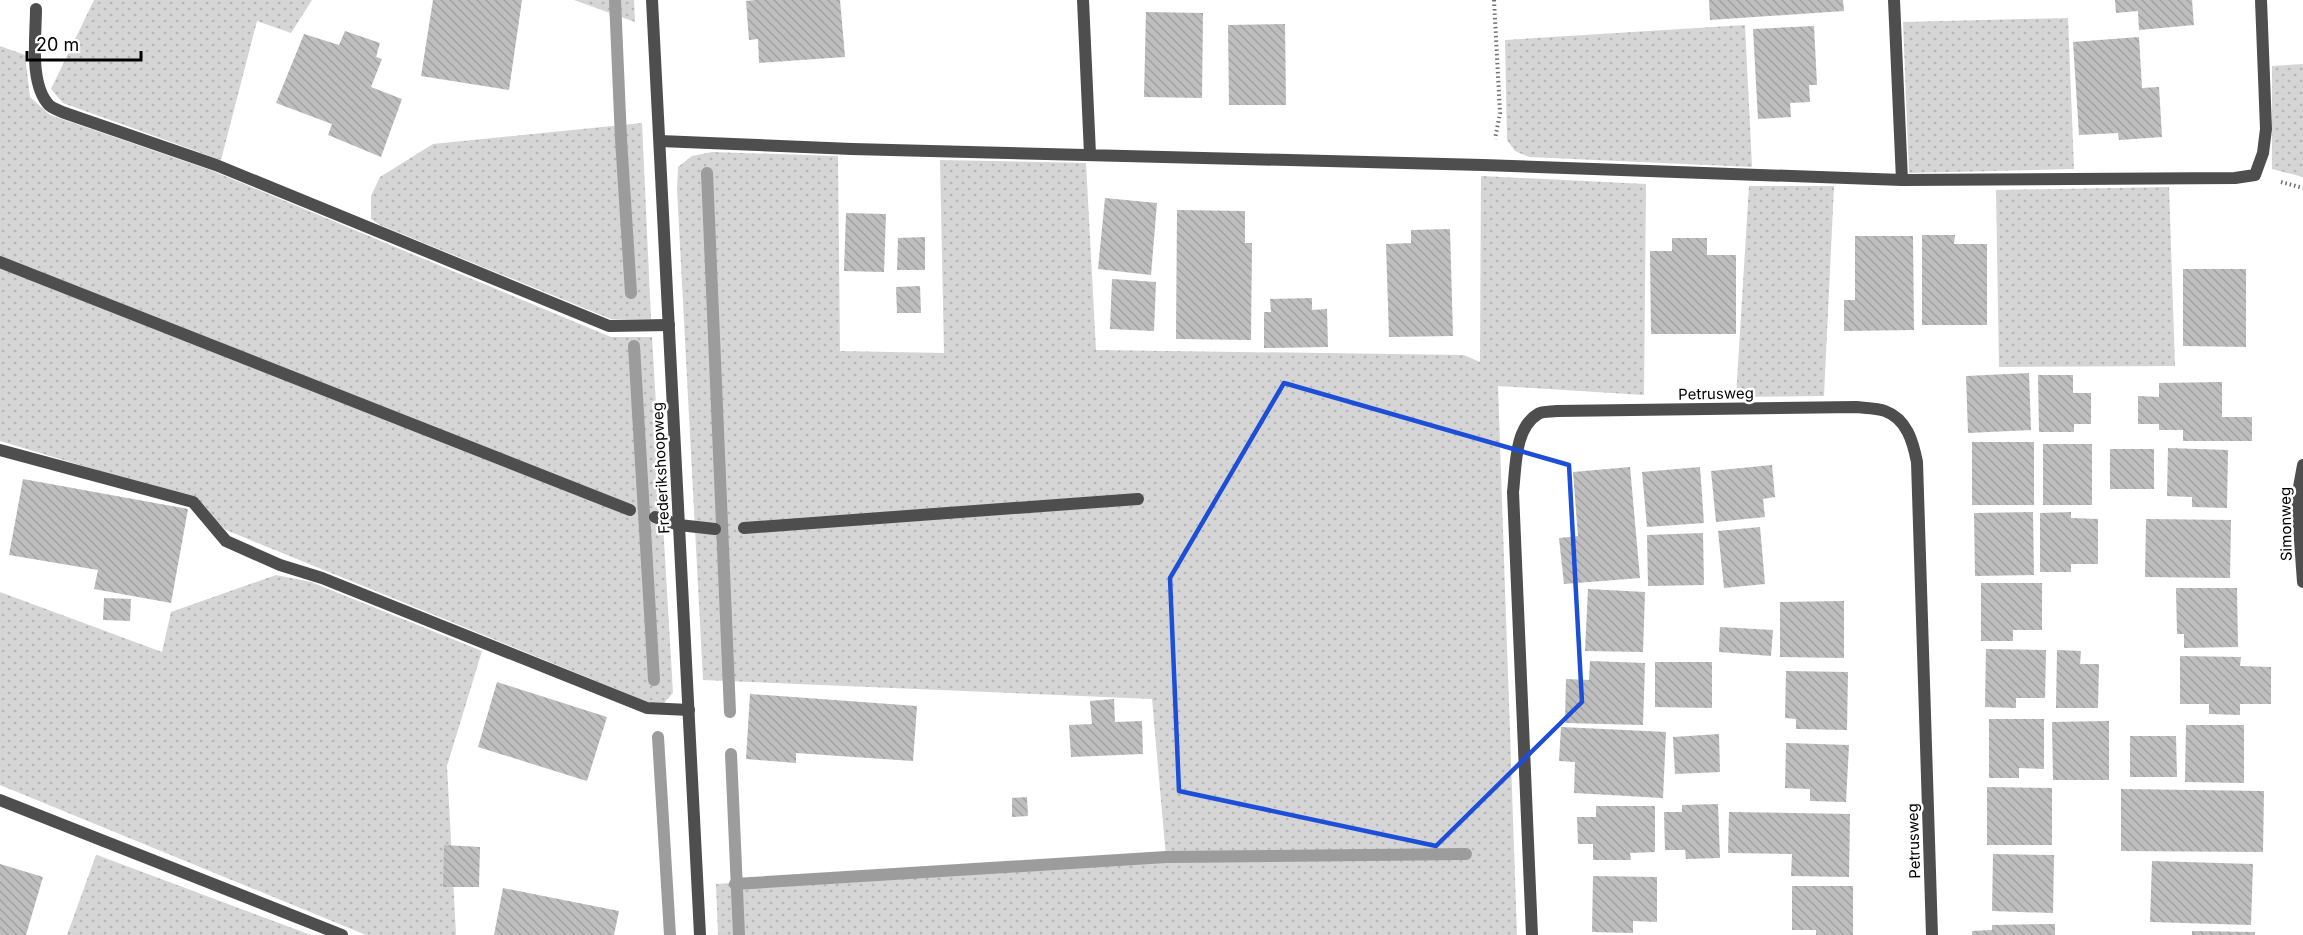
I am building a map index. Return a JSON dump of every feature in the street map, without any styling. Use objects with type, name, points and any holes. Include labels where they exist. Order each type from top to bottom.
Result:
[{"type":"street","name":"Frederikshoopweg","points":[[652,0],[700,935]]},
{"type":"street","points":[[1083,0],[1090,154]]},
{"type":"street","points":[[1894,0],[1902,180]]},
{"type":"street","points":[[660,141],[852,149],[1483,165],[1902,180],[2235,178],[2255,175],[2263,153],[2266,129],[2261,0]]},
{"type":"street","points":[[36,9],[36,64],[39,86],[50,105],[62,112],[216,165],[609,326],[669,325]]},
{"type":"street","points":[[0,262],[630,510]]},
{"type":"street","name":"Petrusweg","points":[[1532,935],[1513,492],[1520,441],[1527,424],[1540,413],[1557,411],[1856,407],[1886,411],[1902,422],[1913,440],[1917,462],[1932,935]]},
{"type":"street","points":[[0,450],[193,502],[226,541],[280,565],[322,578],[646,708],[689,710]]},
{"type":"street","name":"Simonweg","points":[[2303,465],[2298,498],[2303,582]]},
{"type":"street","points":[[744,528],[1138,500]]},
{"type":"street","points":[[655,517],[679,525],[715,529]]},
{"type":"street","points":[[0,800],[342,935]]},
{"type":"path","points":[[1483,165],[1497,135],[1500,113],[1494,0]]},
{"type":"highlighted area","points":[[1284,383],[1569,465],[1582,702],[1436,846],[1179,791],[1170,578]]},
{"type":"shaded area","points":[[94,0],[312,0],[291,33],[257,21],[221,160],[63,103],[51,89]]},
{"type":"shaded area","points":[[574,0],[634,0],[635,22]]},
{"type":"shaded area","points":[[2068,18],[2074,169],[1909,173],[1903,22]]},
{"type":"shaded area","points":[[1745,25],[1752,167],[1529,157],[1515,151],[1507,140],[1505,40]]},
{"type":"shaded area","points":[[0,46],[25,55],[30,97],[50,115],[213,171],[611,337],[652,337],[673,693],[664,703],[648,702],[226,530],[193,499],[0,441]]},
{"type":"shaded area","points":[[2303,64],[2303,177],[2272,169],[2272,66]]},
{"type":"shaded area","points":[[642,123],[651,319],[611,319],[380,225],[371,219],[371,196],[380,177],[433,144]]},
{"type":"shaded area","points":[[712,152],[838,156],[840,351],[944,353],[940,160],[1086,163],[1096,350],[1464,355],[1480,362],[1481,176],[1646,184],[1644,395],[1498,386],[1517,935],[718,935],[716,884],[1166,857],[1152,699],[703,680],[677,189],[678,167],[692,156]]},
{"type":"shaded area","points":[[1749,186],[1834,186],[1824,396],[1736,397]]},
{"type":"shaded area","points":[[2169,187],[2175,366],[1999,367],[1996,190]]},
{"type":"shaded area","points":[[276,575],[311,582],[482,651],[447,766],[456,935],[366,935],[0,785],[0,592],[162,652],[171,612]]},
{"type":"shaded area","points":[[97,855],[311,935],[67,935]]},
{"type":"building","points":[[433,0],[522,0],[509,90],[421,76]]},
{"type":"building","points":[[840,0],[845,57],[759,63],[758,39],[749,40],[746,1]]},
{"type":"building","points":[[1709,0],[1843,0],[1844,11],[1710,20]]},
{"type":"building","points":[[2115,0],[2192,0],[2194,25],[2139,30],[2138,11],[2116,13]]},
{"type":"building","points":[[1146,12],[1203,13],[1202,98],[1144,97]]},
{"type":"building","points":[[1285,24],[1286,105],[1229,105],[1228,25]]},
{"type":"building","points":[[1814,26],[1817,85],[1809,85],[1810,102],[1790,103],[1791,117],[1758,119],[1753,29]]},
{"type":"building","points":[[345,31],[380,43],[376,57],[382,59],[371,87],[402,99],[381,157],[328,135],[332,124],[276,103],[304,34],[339,45]]},
{"type":"building","points":[[2139,37],[2142,88],[2159,87],[2162,137],[2119,140],[2118,133],[2079,135],[2073,42]]},
{"type":"building","points":[[1105,198],[1157,203],[1151,275],[1098,269]]},
{"type":"building","points":[[1177,210],[1245,211],[1245,243],[1252,243],[1251,340],[1176,339]]},
{"type":"building","points":[[846,213],[886,214],[884,272],[844,271]]},
{"type":"building","points":[[1450,229],[1453,336],[1389,337],[1386,244],[1411,243],[1411,230]]},
{"type":"building","points":[[1922,235],[1955,235],[1954,244],[1987,244],[1987,325],[1922,325]]},
{"type":"building","points":[[1855,236],[1913,236],[1914,330],[1844,331],[1844,300],[1855,300]]},
{"type":"building","points":[[925,237],[925,270],[897,270],[898,238]]},
{"type":"building","points":[[1672,238],[1707,238],[1707,255],[1736,255],[1736,334],[1651,334],[1650,251],[1672,251]]},
{"type":"building","points":[[2183,269],[2246,269],[2246,347],[2183,346]]},
{"type":"building","points":[[1112,279],[1156,282],[1154,331],[1110,329]]},
{"type":"building","points":[[920,286],[921,313],[897,313],[896,287]]},
{"type":"building","points":[[1312,298],[1312,310],[1327,309],[1328,347],[1264,348],[1264,312],[1271,312],[1270,299]]},
{"type":"building","points":[[2029,373],[2031,430],[1968,433],[1966,376]]},
{"type":"building","points":[[2038,375],[2073,375],[2073,393],[2091,393],[2091,424],[2074,424],[2074,432],[2039,432]]},
{"type":"building","points":[[2222,382],[2222,417],[2252,417],[2252,441],[2183,441],[2183,430],[2159,430],[2159,424],[2138,424],[2138,396],[2159,397],[2159,383]]},
{"type":"building","points":[[1972,442],[2034,442],[2034,505],[1972,505]]},
{"type":"building","points":[[2043,444],[2092,444],[2092,505],[2043,505]]},
{"type":"building","points":[[2168,448],[2228,450],[2227,508],[2192,507],[2192,497],[2167,496]]},
{"type":"building","points":[[2110,449],[2154,449],[2154,489],[2110,489]]},
{"type":"building","points":[[1772,465],[1775,497],[1763,499],[1765,517],[1716,522],[1711,471]]},
{"type":"building","points":[[1630,467],[1640,578],[1564,584],[1559,538],[1578,536],[1573,472]]},
{"type":"building","points":[[1700,467],[1704,523],[1647,527],[1642,472]]},
{"type":"building","points":[[23,479],[188,509],[171,603],[94,589],[98,570],[9,555]]},
{"type":"building","points":[[2033,512],[2034,575],[1975,576],[1974,513]]},
{"type":"building","points":[[2071,512],[2071,518],[2098,519],[2098,564],[2071,564],[2071,572],[2040,572],[2040,513]]},
{"type":"building","points":[[2146,519],[2231,520],[2230,578],[2145,577]]},
{"type":"building","points":[[1760,527],[1765,584],[1724,588],[1718,531]]},
{"type":"building","points":[[1703,533],[1704,585],[1648,586],[1647,535]]},
{"type":"building","points":[[1981,583],[2042,583],[2042,630],[2013,630],[2013,641],[1981,641]]},
{"type":"building","points":[[2176,588],[2237,588],[2238,647],[2184,648],[2184,634],[2177,634]]},
{"type":"building","points":[[1588,589],[1645,592],[1643,652],[1585,651]]},
{"type":"building","points":[[104,598],[131,599],[130,621],[103,620]]},
{"type":"building","points":[[1844,601],[1844,658],[1780,657],[1780,602]]},
{"type":"building","points":[[1720,627],[1773,630],[1771,656],[1719,652]]},
{"type":"building","points":[[1986,649],[2046,650],[2045,698],[2016,698],[2016,708],[1985,707]]},
{"type":"building","points":[[2057,650],[2081,651],[2080,664],[2099,664],[2098,708],[2056,708]]},
{"type":"building","points":[[2180,656],[2241,657],[2240,666],[2271,667],[2271,704],[2240,704],[2240,715],[2209,714],[2209,704],[2180,704]]},
{"type":"building","points":[[1590,661],[1645,663],[1643,725],[1565,723],[1566,679],[1589,680]]},
{"type":"building","points":[[1655,662],[1712,662],[1712,708],[1655,707]]},
{"type":"building","points":[[1786,671],[1848,672],[1847,730],[1796,729],[1796,719],[1785,718]]},
{"type":"building","points":[[497,682],[607,717],[587,781],[478,747]]},
{"type":"building","points":[[750,694],[917,706],[913,761],[796,753],[796,763],[746,759]]},
{"type":"building","points":[[1114,699],[1115,722],[1142,721],[1143,754],[1071,757],[1069,725],[1092,724],[1090,701]]},
{"type":"building","points":[[1989,719],[2044,719],[2044,769],[2019,768],[2019,778],[1989,778]]},
{"type":"building","points":[[2109,721],[2109,780],[2053,780],[2052,722]]},
{"type":"building","points":[[2186,725],[2244,725],[2244,783],[2185,782]]},
{"type":"building","points":[[1561,727],[1666,732],[1663,798],[1574,793],[1575,762],[1559,761]]},
{"type":"building","points":[[1719,734],[1720,772],[1675,774],[1673,737]]},
{"type":"building","points":[[2130,736],[2176,736],[2177,777],[2130,777]]},
{"type":"building","points":[[1786,743],[1849,745],[1846,802],[1810,801],[1810,789],[1785,788]]},
{"type":"building","points":[[1987,787],[2052,788],[2052,845],[1987,845]]},
{"type":"building","points":[[2121,789],[2264,791],[2263,852],[2121,851]]},
{"type":"building","points":[[1027,797],[1028,816],[1012,817],[1012,798]]},
{"type":"building","points":[[1718,804],[1720,858],[1686,859],[1685,850],[1665,850],[1664,812],[1682,812],[1682,805]]},
{"type":"building","points":[[1596,806],[1655,806],[1655,852],[1630,853],[1631,860],[1593,860],[1593,844],[1578,844],[1577,817],[1596,817]]},
{"type":"building","points":[[1729,812],[1850,814],[1849,877],[1791,876],[1792,854],[1728,853]]},
{"type":"building","points":[[444,845],[480,847],[479,887],[443,887]]},
{"type":"building","points":[[1993,854],[2054,855],[2053,913],[1992,911]]},
{"type":"building","points":[[2152,861],[2253,864],[2251,925],[2150,922]]},
{"type":"building","points":[[0,864],[43,877],[26,935],[0,935]]},
{"type":"building","points":[[1593,876],[1657,877],[1657,922],[1633,921],[1633,933],[1592,932]]},
{"type":"building","points":[[1792,886],[1853,886],[1853,935],[1816,935],[1816,930],[1792,930]]},
{"type":"building","points":[[503,888],[619,911],[614,935],[494,935]]},
{"type":"building","points":[[2055,924],[2055,935],[1972,935],[1972,931],[1992,930],[1992,925]]},
{"type":"building","points":[[2192,931],[2255,932],[2255,935],[2192,935]]},
{"type":"waterway","points":[[615,0],[631,293]]},
{"type":"waterway","points":[[707,173],[730,712]]},
{"type":"waterway","points":[[634,346],[654,680]]},
{"type":"waterway","points":[[658,737],[670,935]]},
{"type":"waterway","points":[[731,754],[739,935]]},
{"type":"waterway","points":[[735,884],[1166,857],[1466,854]]}]
